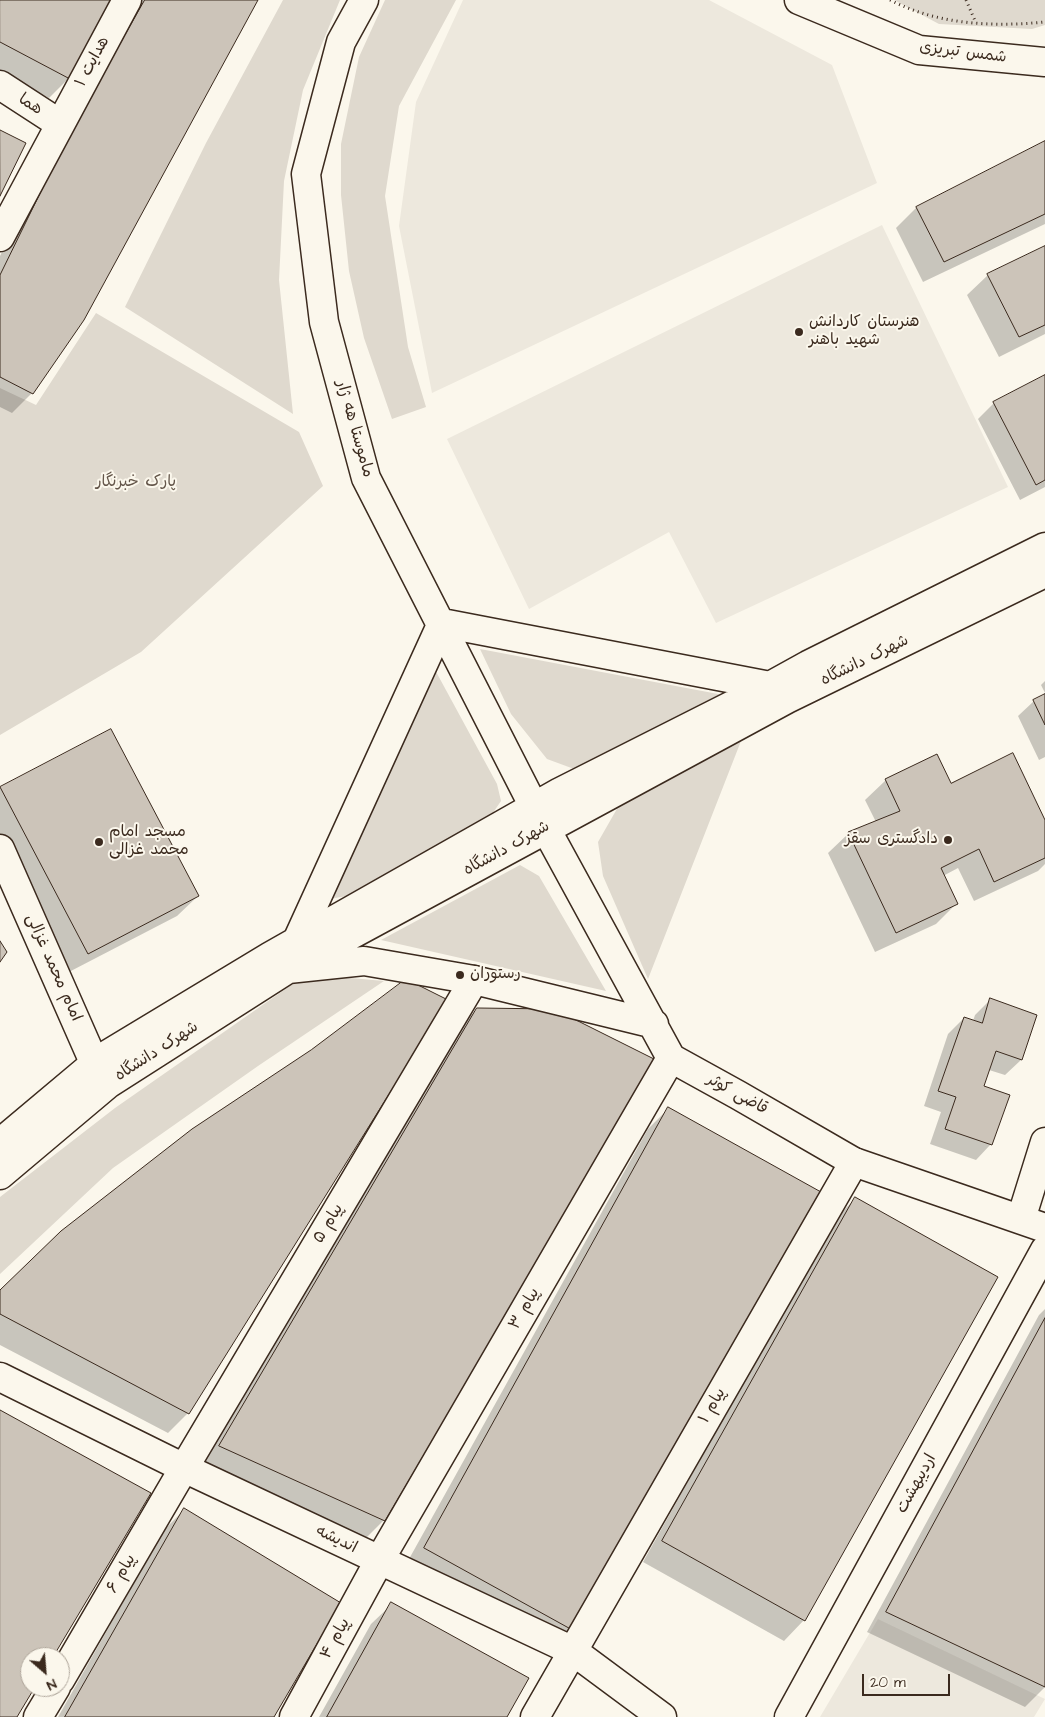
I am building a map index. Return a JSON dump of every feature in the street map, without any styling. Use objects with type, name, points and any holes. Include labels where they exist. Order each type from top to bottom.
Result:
[{"type":"main road","name":"هدایت ۱","points":[[0,237],[126,0]]},
{"type":"main road","name":"ماموستا هه ژار","points":[[364,0],[341,42],[306,174],[324,322],[366,478],[540,817]]},
{"type":"main road","name":"شمس تبریزی","points":[[799,0],[919,50],[1045,62]]},
{"type":"main road","name":"هما","points":[[0,86],[60,124]]},
{"type":"main road","points":[[654,1024],[474,980],[364,961],[288,969],[296,943],[442,623],[778,692],[808,665],[1045,547]]},
{"type":"main road","name":"شهرک دانشگاه","points":[[0,1175],[100,1075],[288,969],[540,817],[778,692],[1045,573]]},
{"type":"main road","points":[[0,1142],[269,957],[540,817],[671,1058]]},
{"type":"main road","name":"امام محمد غزالی","points":[[0,850],[100,1075]]},
{"type":"main road","name":"پیام ۵","points":[[184,1468],[474,980]]},
{"type":"main road","name":"قاضی کوثر","points":[[671,1058],[854,1162],[1033,1224]]},
{"type":"main road","name":"پیام ۳","points":[[379,1561],[671,1058]]},
{"type":"main road","points":[[1033,1224],[1045,1142]]},
{"type":"main road","name":"پیام ۱","points":[[535,1717],[854,1162]]},
{"type":"main road","name":"اردیبهشت","points":[[789,1717],[1045,1250]]},
{"type":"main road","name":"اندیشه","points":[[0,1377],[184,1468],[573,1651],[662,1717]]},
{"type":"main road","name":"پیام ۶","points":[[70,1663],[184,1468]]},
{"type":"main road","name":"پیام ۴","points":[[294,1717],[379,1561]]},
{"type":"main road","points":[[38,1717],[50,1697]]},
{"type":"path","points":[[890,0],[942,20],[991,25],[1045,22]]},
{"type":"path","points":[[966,0],[976,23]]},
{"type":"shaded area","points":[[463,0],[709,0],[832,65],[877,183],[432,393],[399,226],[416,102]]},
{"type":"shaded area","name":"هنرستان کاردانش شهید باهنر","points":[[882,225],[1008,487],[716,623],[669,532],[529,609],[447,439]]},
{"type":"shaded area","points":[[878,1619],[1045,1699],[1034,1717],[820,1717]]},
{"type":"green space","points":[[283,0],[340,0],[303,90],[284,181],[279,280],[293,414],[125,307],[206,143]]},
{"type":"green space","points":[[385,0],[456,0],[399,106],[385,196],[408,347],[426,407],[392,419],[364,338],[349,271],[341,195],[341,144],[359,57]]},
{"type":"green space","points":[[894,0],[1045,0],[1045,25],[1032,29],[939,24]]},
{"type":"green space","name":"پارک خبرنگار","points":[[96,313],[299,432],[323,486],[141,652],[0,735],[0,388],[36,405]]},
{"type":"green space","points":[[480,649],[734,697],[585,773],[547,759],[511,714]]},
{"type":"green space","points":[[434,668],[497,784],[501,801],[486,823],[353,895],[329,899]]},
{"type":"green space","points":[[741,741],[648,979],[603,876],[598,842],[618,807]]},
{"type":"green space","points":[[520,865],[539,876],[606,991],[381,940]]},
{"type":"green space","points":[[307,974],[384,981],[258,1066],[113,1168],[0,1274],[0,1197],[115,1108]]},
{"type":"building","points":[[0,0],[112,0],[70,79],[0,42]]},
{"type":"building","points":[[145,0],[258,0],[84,320],[33,394],[0,377],[0,275],[71,130]]},
{"type":"building","points":[[0,130],[26,143],[0,196]]},
{"type":"building","points":[[1045,141],[1045,214],[944,262],[916,207]]},
{"type":"building","points":[[1045,246],[1045,325],[1019,337],[987,274]]},
{"type":"building","points":[[1045,375],[1045,480],[1036,485],[993,402]]},
{"type":"building","points":[[1045,694],[1045,725],[1033,700]]},
{"type":"building","name":"مسجد امام محمد غزالی","points":[[111,729],[199,896],[88,954],[0,787]]},
{"type":"building","name":"دادگستری سقز","points":[[1013,753],[1045,820],[1045,858],[994,882],[979,849],[941,868],[958,904],[896,933],[848,832],[900,811],[885,779],[937,754],[951,783]]},
{"type":"building","points":[[0,941],[7,952],[0,962]]},
{"type":"building","points":[[406,979],[448,1000],[189,1414],[0,1314],[0,1290],[61,1231],[192,1129],[311,1050]]},
{"type":"building","points":[[990,998],[1037,1015],[1022,1060],[996,1051],[984,1086],[1010,1095],[992,1145],[945,1129],[956,1097],[938,1091],[964,1017],[982,1023]]},
{"type":"building","points":[[477,1008],[554,1009],[656,1060],[385,1521],[219,1446]]},
{"type":"building","points":[[668,1107],[821,1192],[576,1632],[424,1548]]},
{"type":"building","points":[[855,1197],[998,1277],[805,1621],[662,1541]]},
{"type":"building","points":[[1045,1318],[1045,1687],[886,1612]]},
{"type":"building","points":[[0,1410],[151,1493],[59,1647],[20,1647],[20,1697],[29,1697],[17,1717],[0,1717]]},
{"type":"building","points":[[184,1508],[341,1603],[274,1717],[65,1717]]},
{"type":"building","points":[[391,1602],[529,1678],[507,1717],[327,1717]]},
{"type":"place","name":"هنرستان کاردانش شهید باهنر","points":[[799,332]]},
{"type":"place","name":"دادگستری سقز","points":[[948,840]]},
{"type":"place","name":"مسجد امام محمد غزالی","points":[[99,842]]},
{"type":"place","name":"رستوران","points":[[460,975]]}]
